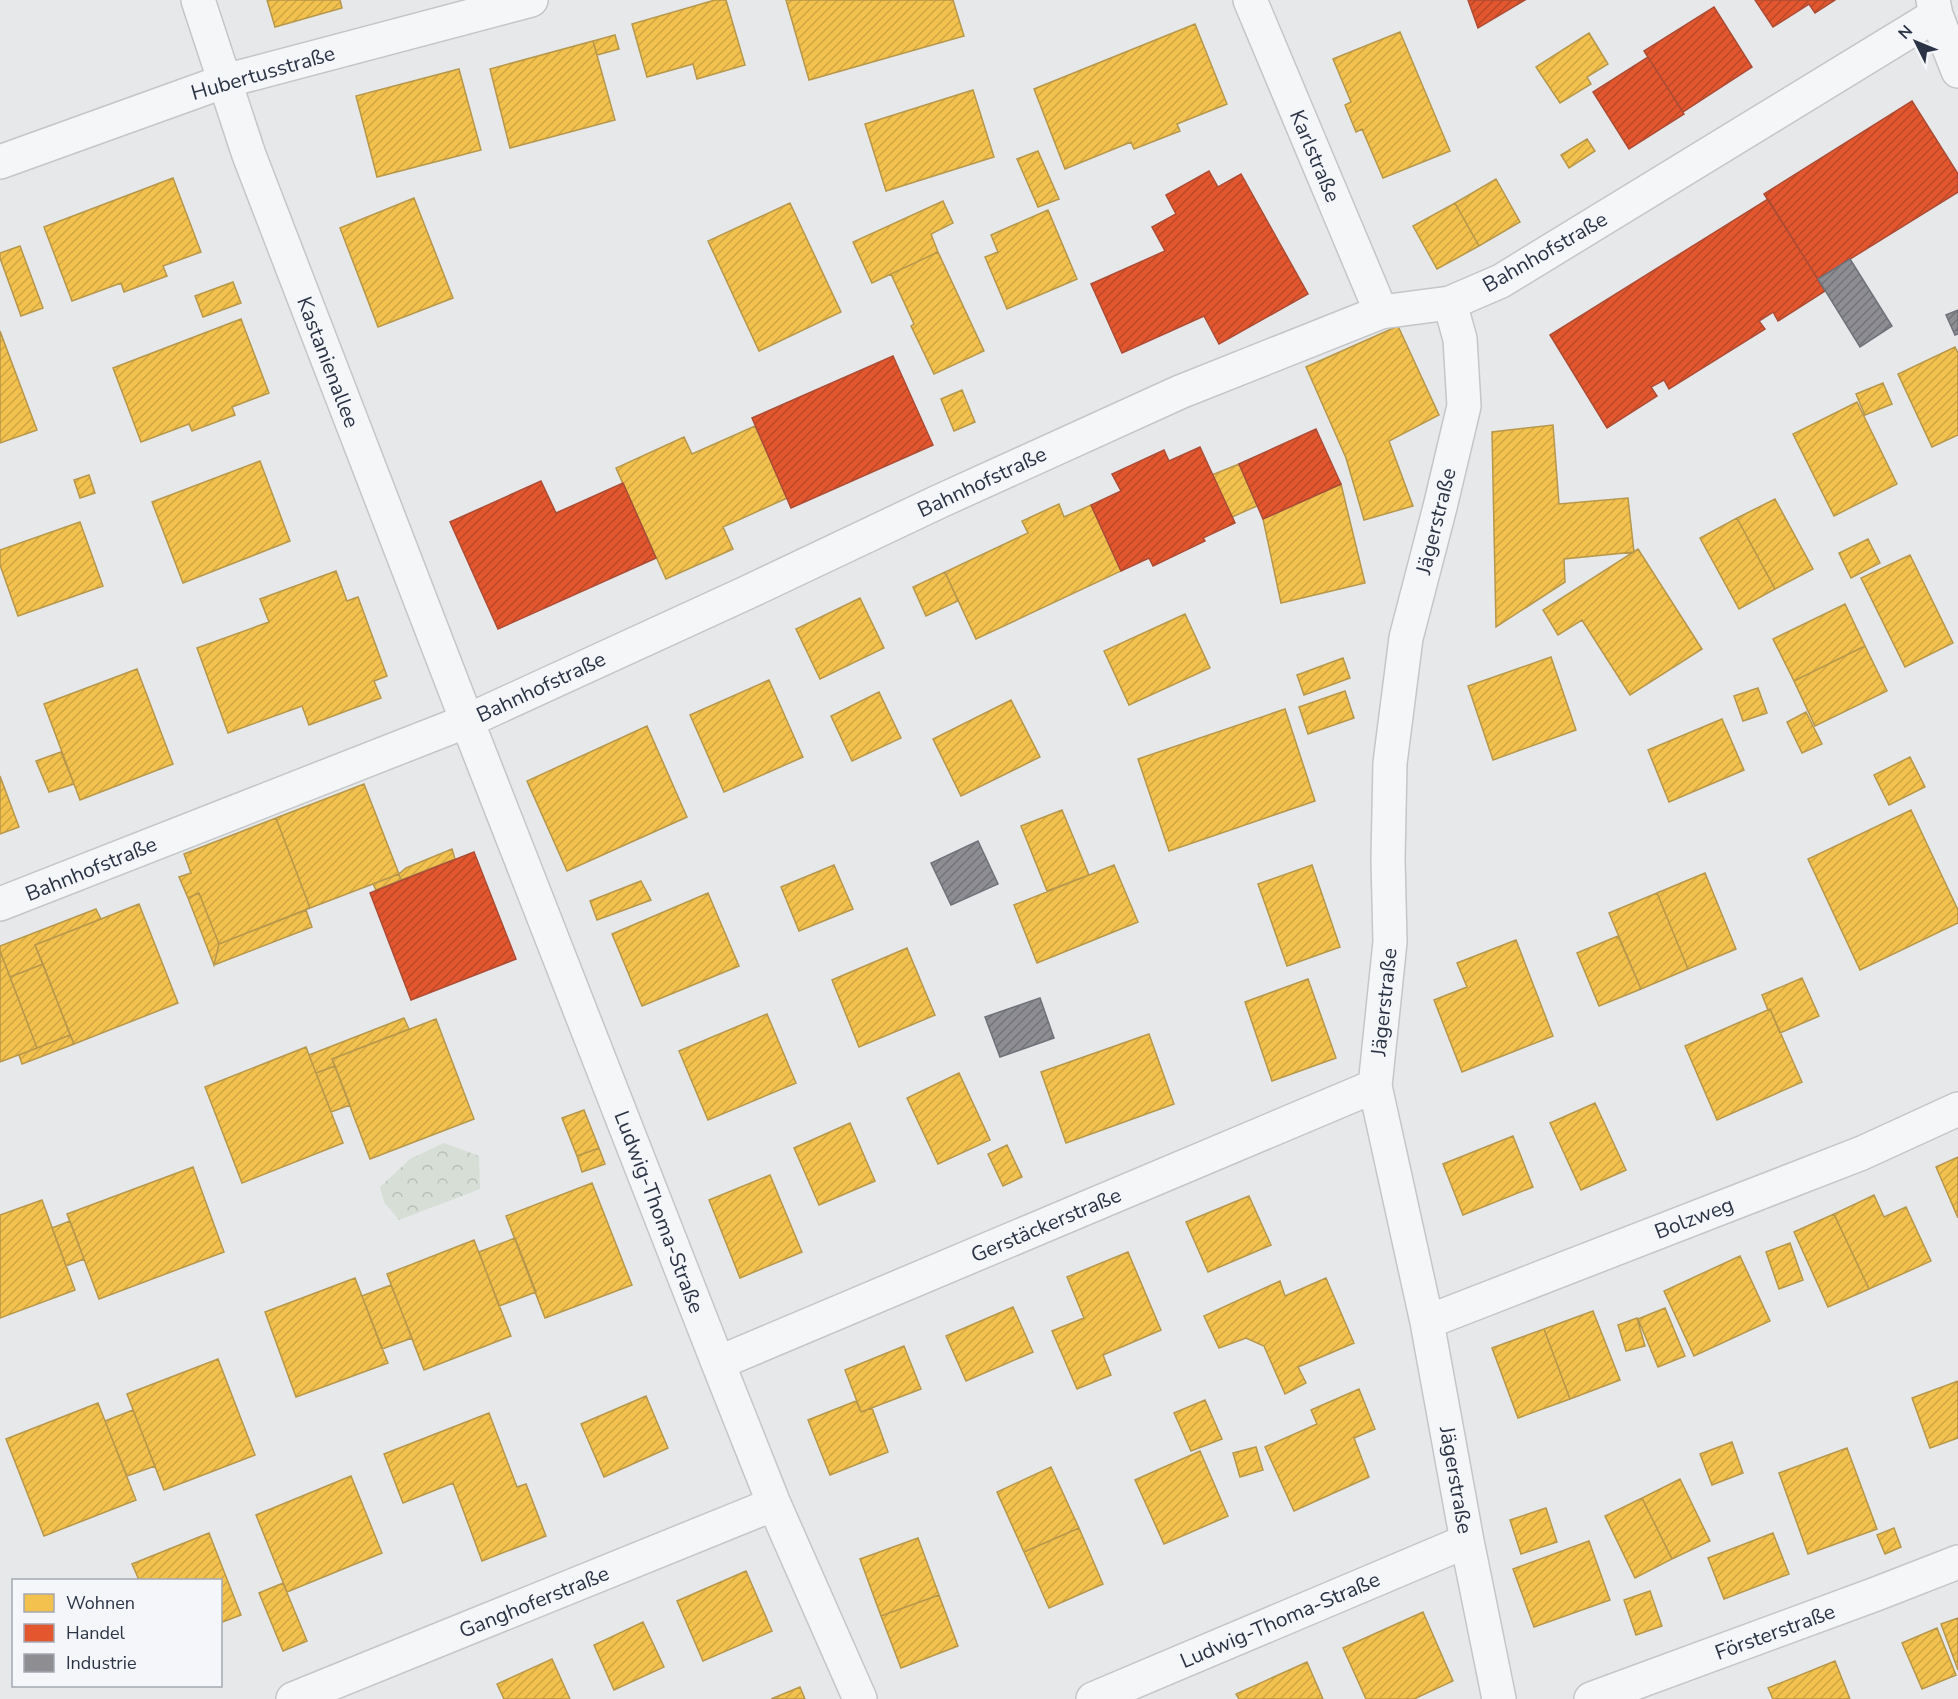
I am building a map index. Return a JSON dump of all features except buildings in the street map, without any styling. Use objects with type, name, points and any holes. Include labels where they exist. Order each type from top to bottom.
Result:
[{"type":"street","name":"Kastanienallee","points":[[198,0],[249,155],[467,721]]},
{"type":"street","name":"Hubertusstraße","points":[[0,162],[225,81],[531,0]]},
{"type":"street","name":"Karlstraße","points":[[1250,0],[1381,312]]},
{"type":"street","name":"Bahnhofstraße","points":[[0,904],[467,721],[1133,412],[1381,312],[1450,303],[1501,281],[1935,7]]},
{"type":"street","points":[[1935,7],[1958,71]]},
{"type":"street","name":"Jägerstraße","points":[[1450,303],[1460,339],[1464,406],[1406,638],[1390,764],[1388,859],[1390,942],[1375,1086],[1427,1322],[1499,1699]]},
{"type":"street","name":"Ludwig-Thoma-Straße","points":[[467,721],[717,1363],[774,1504],[860,1699]]},
{"type":"street","name":"Gerstäckerstraße","points":[[717,1363],[1375,1086]]},
{"type":"street","name":"Bolzweg","points":[[1427,1322],[1862,1153],[1958,1108]]},
{"type":"street","name":"Ganghoferstraße","points":[[293,1699],[774,1504]]},
{"type":"street","name":"Ludwig-Thoma-Straße","points":[[1093,1699],[1467,1541]]},
{"type":"street","name":"Försterstraße","points":[[1591,1699],[1958,1562]]},
{"type":"green space","points":[[444,1143],[479,1156],[480,1189],[399,1220],[384,1202],[380,1187],[410,1159]]}]
